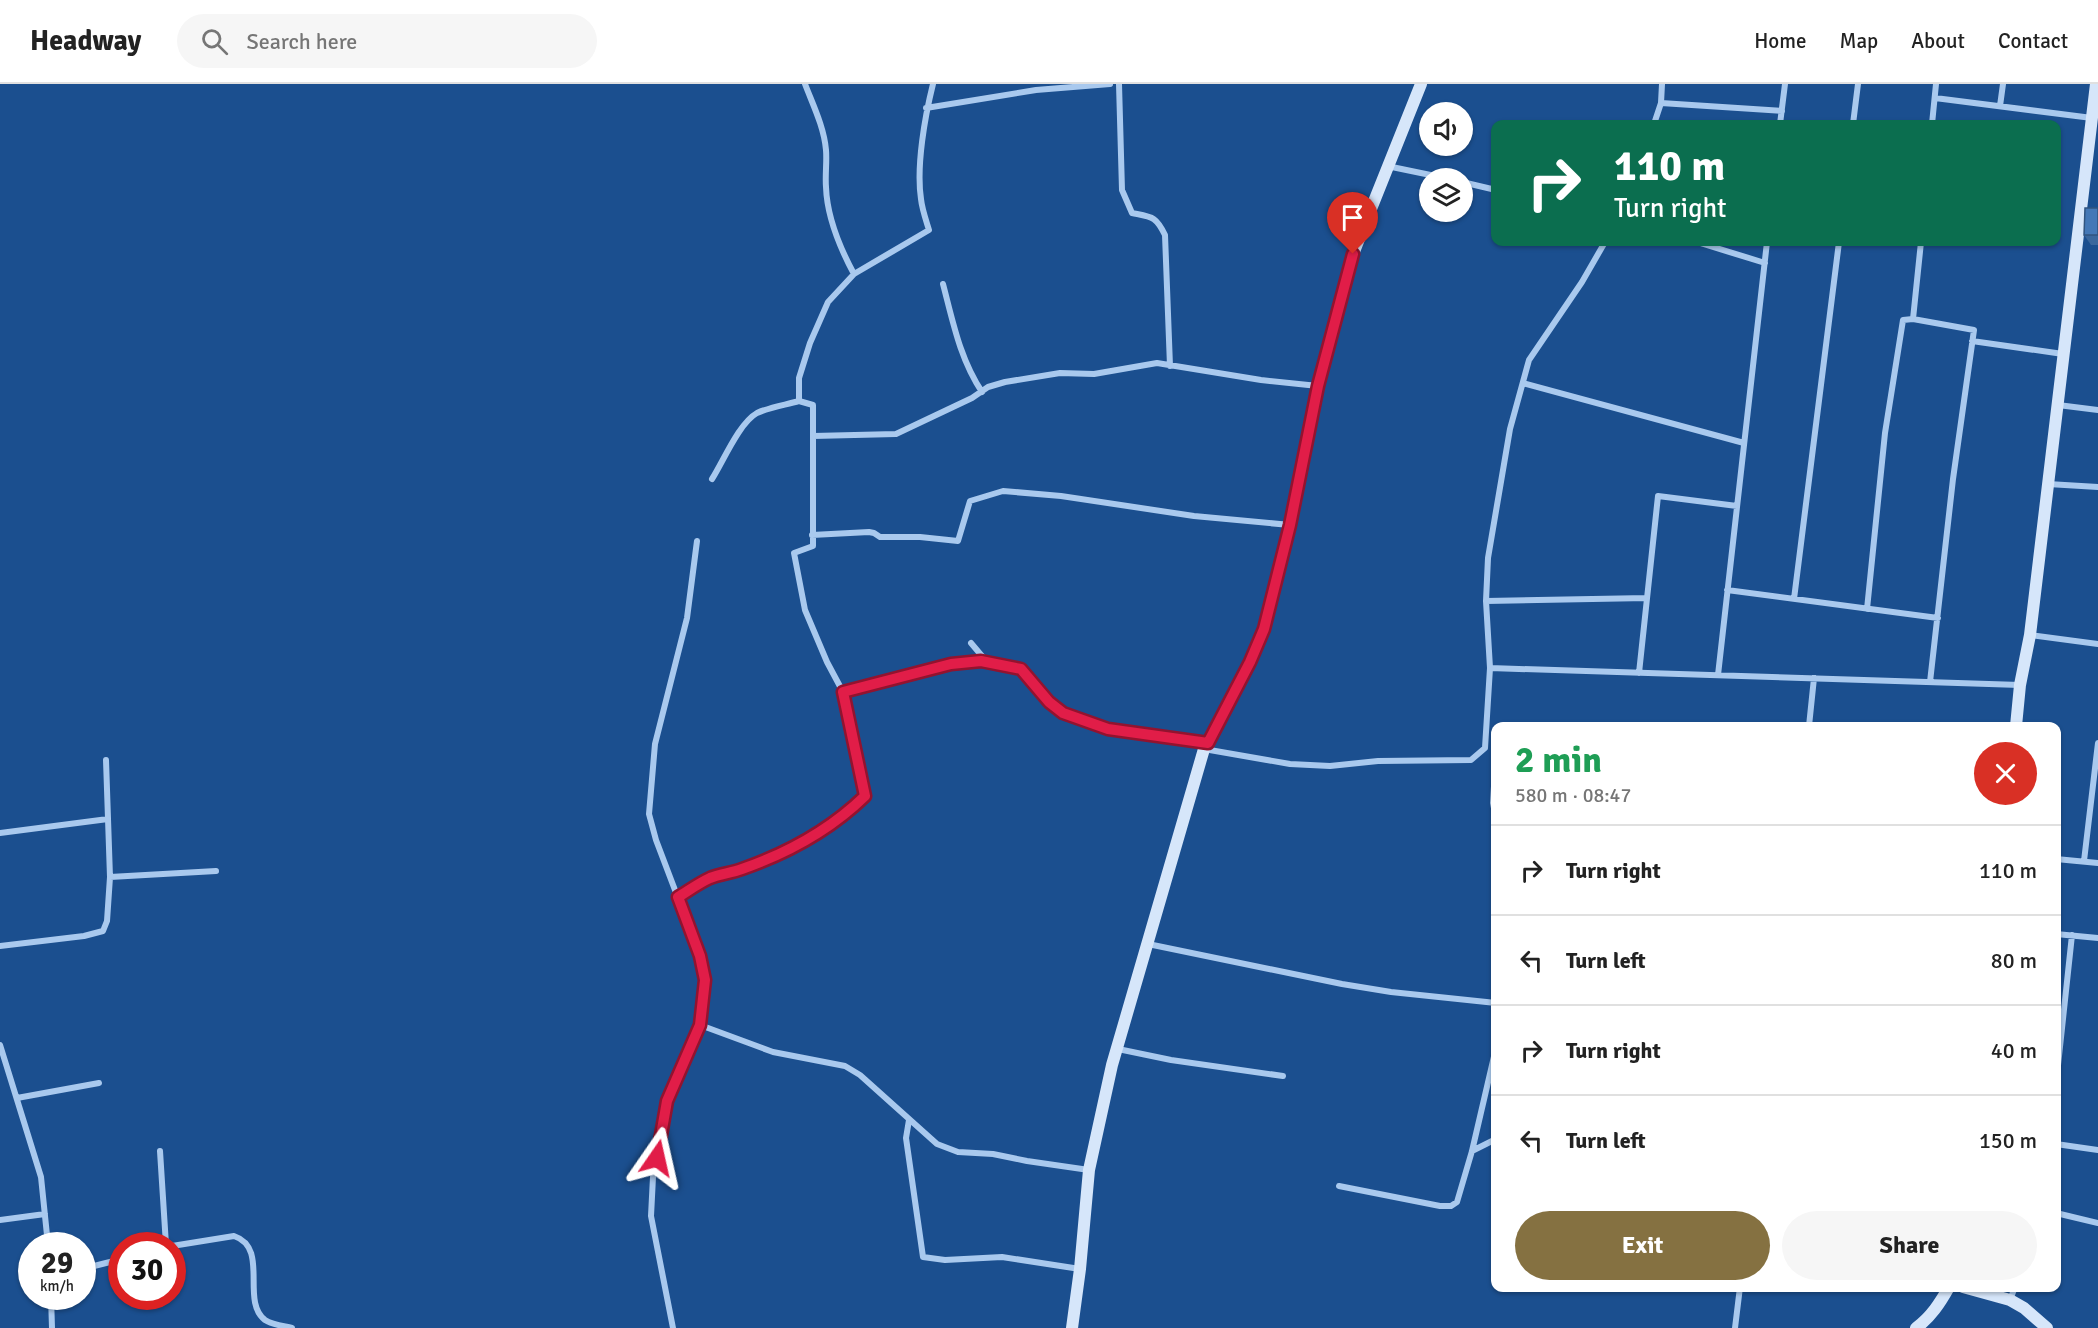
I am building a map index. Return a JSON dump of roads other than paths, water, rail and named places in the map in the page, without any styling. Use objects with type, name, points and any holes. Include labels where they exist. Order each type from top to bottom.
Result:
[{"type":"street","points":[[805,84],[826,149],[826,189],[835,228],[841,249],[854,274]]},
{"type":"street","points":[[798,401],[799,378],[810,343],[828,302],[854,274],[929,230],[920,198],[921,153],[933,84]]},
{"type":"street","points":[[927,108],[1036,90],[1110,84]]},
{"type":"street","points":[[1119,84],[1122,190],[1132,213],[1153,217],[1159,222],[1165,235],[1170,366]]},
{"type":"street","points":[[1072,1328],[1089,1170],[1112,1065],[1206,746],[1250,662],[1264,629],[1290,525],[1318,386],[1353,254],[1421,84]]},
{"type":"street","points":[[1655,120],[1661,103],[1662,84]]},
{"type":"street","points":[[1781,120],[1785,84]]},
{"type":"street","points":[[1854,120],[1858,84]]},
{"type":"street","points":[[1932,120],[1936,84]]},
{"type":"street","points":[[2000,106],[2003,84]]},
{"type":"street","points":[[2016,722],[2020,685],[2030,635],[2096,84]]},
{"type":"street","points":[[1935,98],[2092,118]]},
{"type":"street","points":[[1661,103],[1782,111]]},
{"type":"street","points":[[1387,166],[1419,173]]},
{"type":"street","points":[[1473,185],[1491,189]]},
{"type":"street","points":[[1485,748],[1490,668],[1486,601],[1488,558],[1510,429],[1528,360],[1582,282],[1603,246]]},
{"type":"street","points":[[1710,246],[1764,263]]},
{"type":"street","points":[[1718,675],[1766,246]]},
{"type":"street","points":[[1794,599],[1838,246]]},
{"type":"street","points":[[1913,319],[1921,246]]},
{"type":"street","points":[[943,284],[960,351],[971,377],[982,392]]},
{"type":"street","points":[[1867,609],[1885,434],[1903,320],[1913,319],[1974,330],[1953,479],[1930,682]]},
{"type":"street","points":[[1972,341],[2064,354]]},
{"type":"street","points":[[813,436],[896,434],[988,387],[1005,382],[1060,373],[1094,374],[1157,363],[1261,380],[1318,386]]},
{"type":"street","points":[[1523,382],[1744,442]]},
{"type":"street","points":[[678,897],[710,878],[741,870],[791,849],[822,832],[865,796],[843,692],[827,662],[806,610],[794,553],[813,546],[813,405],[798,401],[757,413],[750,419],[712,480]]},
{"type":"street","points":[[2058,405],[2098,410]]},
{"type":"street","points":[[2048,484],[2098,487]]},
{"type":"street","points":[[812,536],[869,532],[880,537],[920,537],[958,542],[970,501],[1003,491],[1061,496],[1194,516],[1290,525]]},
{"type":"street","points":[[1640,673],[1658,496],[1737,506]]},
{"type":"street","points":[[673,1328],[651,1216],[653,1178],[667,1101],[700,1025],[705,980],[700,956],[656,840],[649,814],[655,744],[687,618],[697,541]]},
{"type":"street","points":[[1727,590],[1938,618]]},
{"type":"street","points":[[1486,601],[1647,598]]},
{"type":"street","points":[[2030,635],[2098,644]]},
{"type":"street","points":[[971,643],[987,662]]},
{"type":"street","points":[[843,692],[951,664],[981,661],[1021,669],[1049,702],[1063,713],[1108,729],[1206,746],[1290,764],[1330,766],[1378,761],[1471,760],[1485,748],[1491,748]]},
{"type":"street","points":[[1490,668],[2020,685]]},
{"type":"street","points":[[1809,722],[1814,678]]},
{"type":"street","points":[[2084,861],[2098,743]]},
{"type":"street","points":[[0,946],[84,936],[103,931],[107,921],[110,877],[106,760]]},
{"type":"street","points":[[0,833],[108,819]]},
{"type":"street","points":[[2061,859],[2098,863]]},
{"type":"street","points":[[110,877],[216,871]]},
{"type":"street","points":[[2061,934],[2098,938]]},
{"type":"street","points":[[2061,1037],[2072,935]]},
{"type":"street","points":[[1148,944],[1342,984],[1491,1002]]},
{"type":"street","points":[[700,1025],[773,1052],[845,1065],[860,1075],[937,1144],[958,1152],[993,1154],[1089,1170]]},
{"type":"street","points":[[0,1045],[41,1177],[47,1232]]},
{"type":"street","points":[[1118,1049],[1171,1060],[1283,1076]]},
{"type":"street","points":[[1339,1186],[1440,1206],[1451,1206],[1457,1202],[1472,1151],[1491,1069]]},
{"type":"street","points":[[17,1098],[99,1083]]},
{"type":"street","points":[[909,1120],[906,1138],[923,1257],[945,1260],[1002,1257],[1080,1269]]},
{"type":"street","points":[[1472,1151],[1491,1142]]},
{"type":"street","points":[[2061,1145],[2098,1150]]},
{"type":"street","points":[[160,1151],[165,1232]]},
{"type":"street","points":[[0,1220],[45,1214]]},
{"type":"street","points":[[2061,1214],[2098,1222]]},
{"type":"street","points":[[186,1244],[234,1236],[243,1239],[251,1253],[257,1308],[260,1314],[266,1320],[292,1328]]},
{"type":"street","points":[[1735,1328],[1739,1292]]},
{"type":"street","points":[[1916,1328],[1926,1320],[1946,1292]]},
{"type":"street","points":[[1981,1292],[2010,1300],[2024,1308],[2047,1328]]},
{"type":"street","points":[[2010,1300],[2013,1292]]},
{"type":"street","points":[[51,1310],[52,1328]]}]
